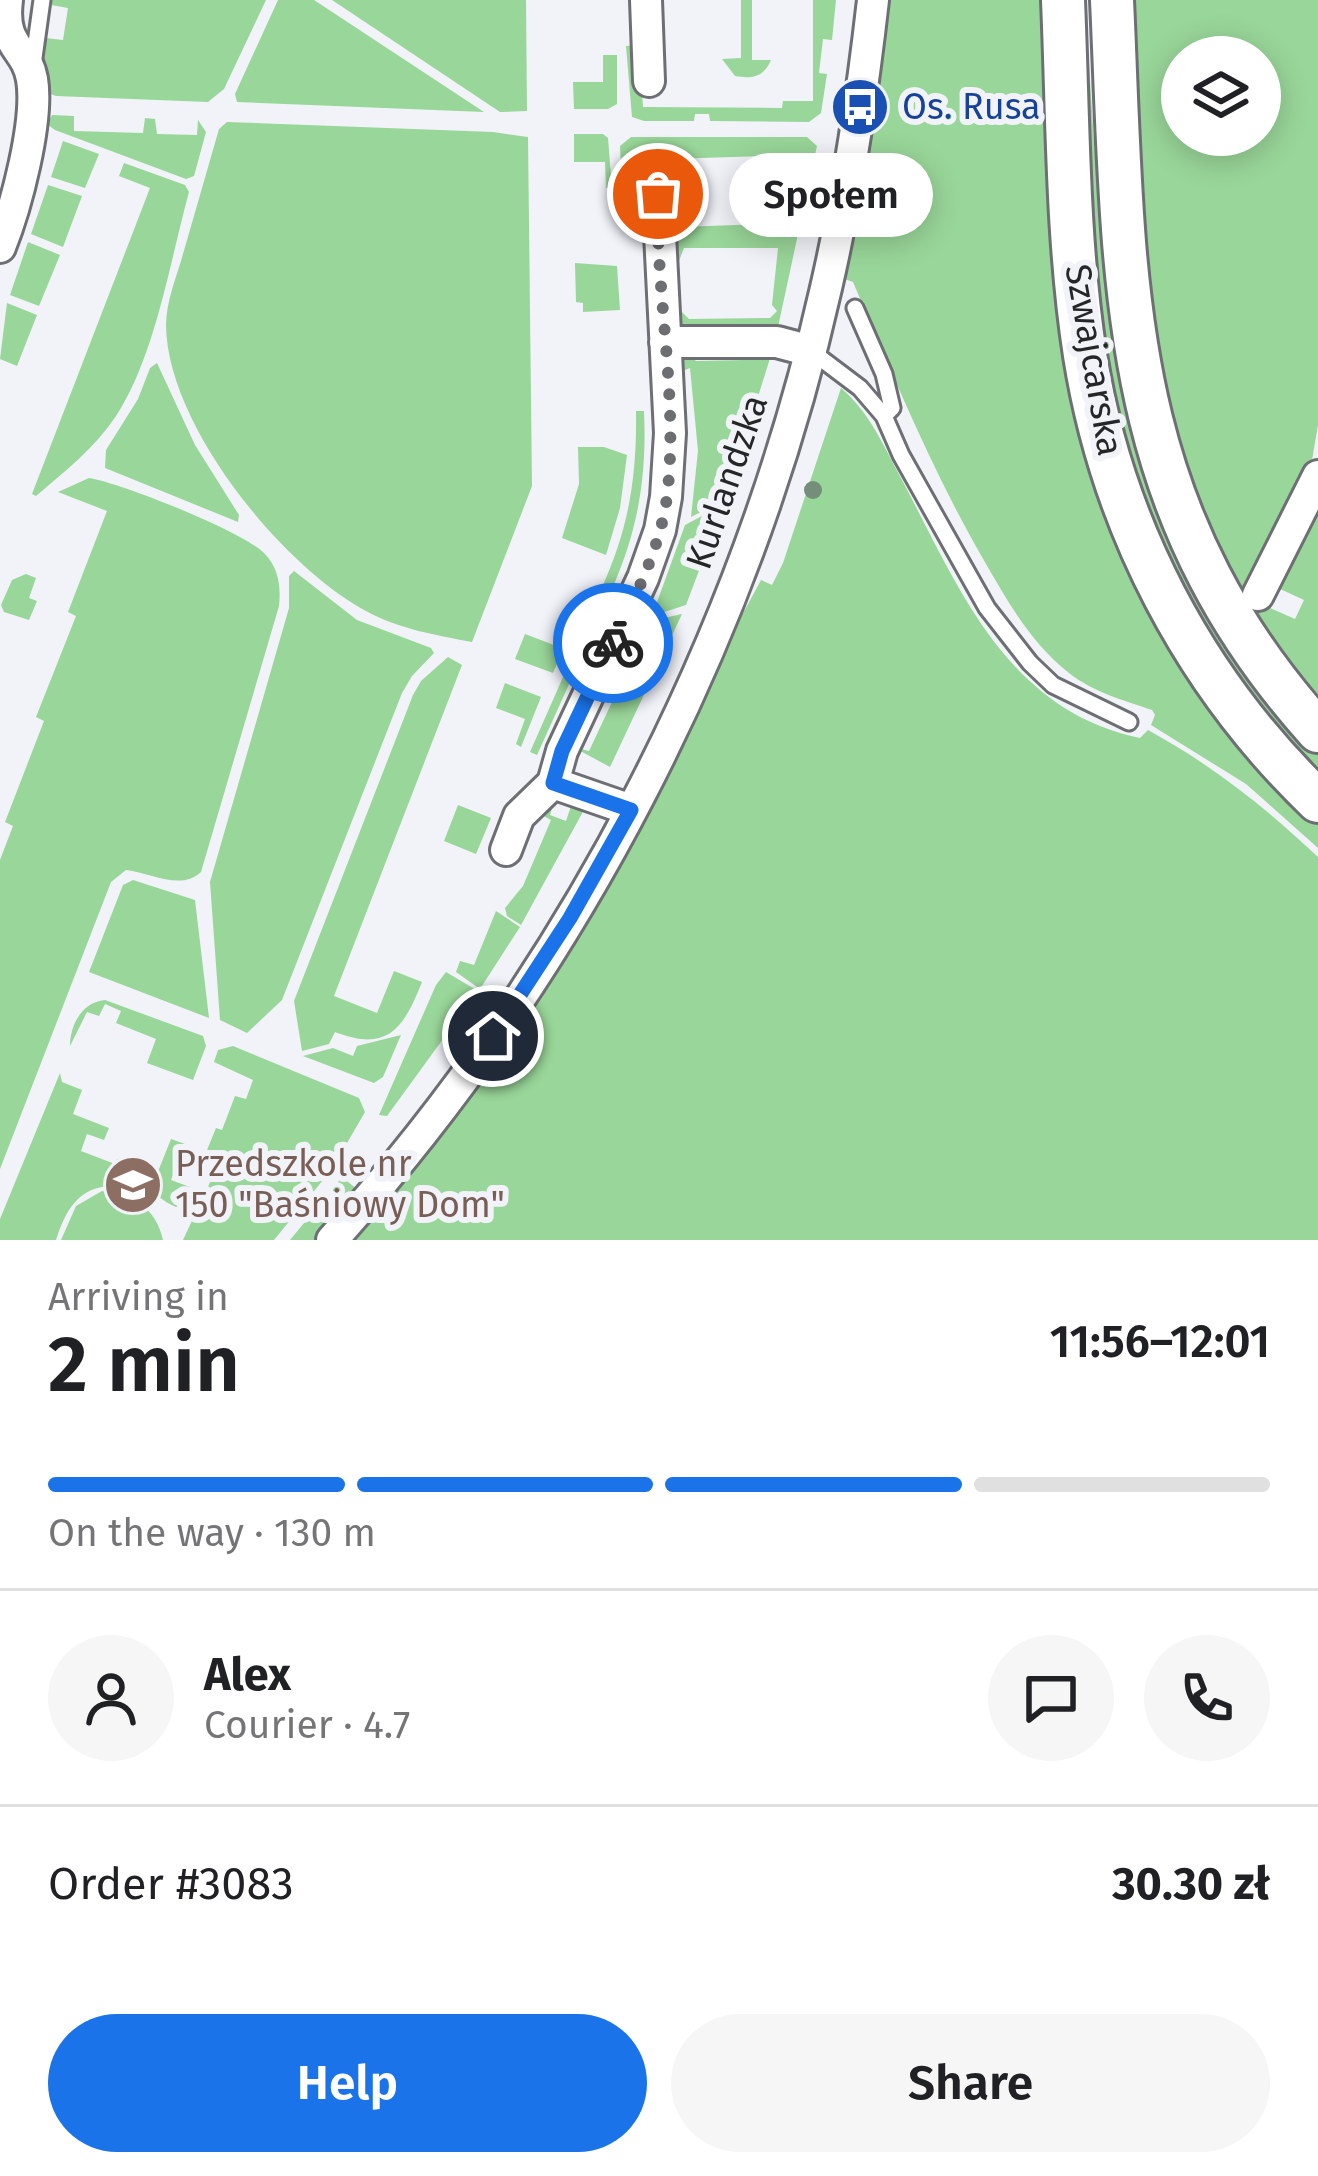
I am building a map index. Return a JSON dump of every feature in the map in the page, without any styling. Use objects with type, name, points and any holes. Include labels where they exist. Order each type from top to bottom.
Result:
[{"type":"street","points":[[0,248],[22,180],[34,105],[32,74],[10,42],[6,27],[8,0]]},
{"type":"street","points":[[646,0],[649,81]]},
{"type":"street","name":"Kurlandzka","points":[[332,1240],[428,1126],[513,1008],[631,810],[681,708],[760,516],[811,351],[843,209],[873,0]]},
{"type":"street","name":"Szwajcarska","points":[[1063,0],[1082,331],[1091,389],[1116,482],[1160,588],[1203,663],[1251,728],[1318,801]]},
{"type":"street","name":"Szwajcarska","points":[[1112,0],[1127,292],[1152,434],[1190,539],[1216,590],[1262,663],[1318,731]]},
{"type":"street","points":[[506,850],[519,816],[553,783],[562,751],[644,578],[660,530],[670,433],[658,194]]},
{"type":"street","points":[[665,342],[777,342],[811,351]]},
{"type":"street","points":[[1258,595],[1318,476]]},
{"type":"street","points":[[553,783],[631,810]]},
{"type":"lane","points":[[32,74],[42,0]]},
{"type":"lane","points":[[855,308],[884,374],[892,408],[884,416]]},
{"type":"lane","points":[[811,351],[860,388],[884,416],[987,608],[1016,645],[1053,686],[1129,722]]},
{"type":"green space","points":[[51,0],[266,0],[224,89],[208,102],[45,92],[40,77],[46,38],[63,40],[68,8],[51,5]]},
{"type":"green space","points":[[278,0],[314,0],[484,112],[237,102],[235,94]]},
{"type":"green space","points":[[332,0],[526,0],[527,111],[500,112]]},
{"type":"green space","points":[[741,0],[752,0],[752,60],[771,60],[752,77],[735,76],[722,59],[741,58]]},
{"type":"green space","points":[[813,0],[836,0],[832,40],[823,39],[819,73],[827,74],[821,113],[809,122],[710,121],[709,114],[695,114],[694,121],[632,117],[626,46],[639,45],[643,107],[782,108],[783,101],[813,101]]},
{"type":"green space","points":[[887,0],[1042,0],[1084,420],[1318,819],[1318,848],[1246,784],[1151,725],[1152,710],[1088,685],[1056,662],[1013,608],[949,495],[853,282],[842,278]]},
{"type":"green space","points":[[1077,0],[1085,0],[1094,143],[1122,359],[1318,751],[1318,781],[1232,681],[1148,529],[1101,361]]},
{"type":"green space","points":[[1126,0],[1318,0],[1318,425],[1312,460],[1248,585],[1265,611],[1268,607],[1295,619],[1304,600],[1278,588],[1318,507],[1318,711],[1216,561],[1149,356]]},
{"type":"green space","points":[[603,55],[617,55],[617,104],[608,109],[574,109],[573,82],[603,82]]},
{"type":"green space","points":[[52,115],[74,116],[74,131],[143,133],[145,118],[155,119],[157,134],[197,135],[198,120],[206,132],[194,176],[186,179],[55,130],[47,124]]},
{"type":"green space","points":[[227,122],[528,137],[532,486],[472,642],[391,622],[333,590],[266,527],[234,488],[186,405],[171,364],[166,316],[219,129]]},
{"type":"green space","points":[[574,134],[608,138],[612,188],[606,188],[605,162],[574,162]]},
{"type":"green space","points":[[631,137],[807,137],[817,146],[778,327],[678,328],[676,306],[689,319],[770,318],[777,311],[772,305],[778,248],[684,248],[679,261],[673,215],[679,227],[795,223],[794,171],[800,162],[794,155],[669,159],[668,155],[636,155],[631,188],[622,189],[620,146]]},
{"type":"green space","points":[[63,141],[99,154],[85,188],[51,177]]},
{"type":"green space","points":[[124,163],[185,185],[189,192],[160,308],[141,366],[116,416],[89,449],[36,496],[32,494],[150,188],[119,176]]},
{"type":"green space","points":[[48,185],[82,196],[63,247],[31,234]]},
{"type":"green space","points":[[28,242],[60,255],[39,306],[10,295]]},
{"type":"green space","points":[[575,263],[617,266],[620,310],[583,312],[583,303],[576,302]]},
{"type":"green space","points":[[7,303],[37,315],[17,366],[0,359]]},
{"type":"green space","points":[[750,350],[772,352],[726,499],[691,517],[698,451],[690,368],[675,374],[686,352],[696,361],[745,360]]},
{"type":"green space","points":[[157,363],[195,445],[239,515],[238,522],[105,468],[106,450]]},
{"type":"green space","points":[[841,388],[875,430],[967,601],[1021,672],[1054,701],[1094,723],[1140,738],[1148,730],[1172,743],[1237,788],[1318,857],[1318,1240],[350,1240],[455,1113],[761,580],[772,585]]},
{"type":"green space","points":[[636,411],[644,411],[642,481],[628,547],[611,591],[602,587],[630,501]]},
{"type":"green space","points":[[578,447],[604,447],[627,455],[620,508],[606,555],[562,538],[579,484]]},
{"type":"green space","points":[[89,478],[180,509],[251,544],[276,571],[279,606],[201,872],[175,881],[126,870],[111,882],[0,1169],[0,860],[13,826],[5,822],[44,721],[36,717],[76,616],[68,612],[107,511],[58,492]]},
{"type":"green space","points":[[717,508],[722,510],[686,605],[652,616],[685,525]]},
{"type":"green space","points":[[294,571],[357,620],[434,653],[402,693],[282,1000],[247,1033],[220,1020],[210,882],[289,608],[289,576]]},
{"type":"green space","points":[[26,574],[36,578],[29,598],[37,601],[29,620],[4,612],[1,605],[12,580]]},
{"type":"green space","points":[[682,614],[610,767],[573,747],[589,751],[650,621]]},
{"type":"green space","points":[[563,623],[573,627],[553,673],[515,659],[525,634],[554,645]]},
{"type":"green space","points":[[586,625],[594,629],[537,755],[530,752]]},
{"type":"green space","points":[[448,657],[462,665],[334,996],[377,1013],[394,971],[422,982],[392,1032],[369,1039],[335,1032],[329,1044],[302,1051],[294,1001],[413,695],[421,681]]},
{"type":"green space","points":[[505,683],[541,697],[521,747],[516,744],[525,719],[496,708]]},
{"type":"green space","points":[[555,798],[550,815],[566,821],[572,803],[585,808],[521,925],[507,916],[505,908],[523,886],[551,820],[538,813]]},
{"type":"green space","points":[[458,805],[491,818],[476,854],[444,841]]},
{"type":"green space","points":[[133,880],[195,900],[209,1018],[89,972],[123,885]]},
{"type":"green space","points":[[496,911],[520,927],[480,989],[456,972],[460,961],[474,965]]},
{"type":"green space","points":[[446,972],[478,991],[387,1116],[379,1115],[436,985]]},
{"type":"green space","points":[[105,1000],[203,1036],[206,1046],[193,1080],[147,1063],[156,1039],[116,1023],[121,1011],[105,1004],[99,1016],[87,1012],[70,1046],[79,1016],[90,1005]]},
{"type":"green space","points":[[401,1035],[383,1077],[374,1083],[303,1056],[333,1048],[353,1056],[357,1046]]},
{"type":"green space","points":[[233,1046],[359,1098],[365,1112],[332,1169],[274,1240],[183,1240],[220,1161],[212,1155],[202,1179],[196,1177],[216,1128],[222,1130],[235,1096],[246,1099],[253,1080],[214,1062],[218,1050]]},
{"type":"green space","points":[[60,1073],[62,1082],[82,1090],[73,1114],[109,1128],[104,1140],[87,1134],[81,1151],[115,1164],[117,1159],[123,1162],[114,1186],[92,1190],[76,1201],[56,1240],[0,1240],[0,1219]]},
{"type":"green space","points":[[171,1139],[185,1144],[171,1180],[198,1190],[193,1200],[176,1207],[150,1189],[133,1166],[157,1174]]},
{"type":"green space","points":[[342,1177],[358,1190],[315,1240],[290,1240]]},
{"type":"green space","points":[[102,1191],[142,1205],[155,1219],[163,1240],[61,1240],[76,1206]]},
{"type":"way so far","points":[[613,643],[644,578],[667,497],[670,433],[658,194]]},
{"type":"place","name":"Os. Rusa","points":[[860,107]]},
{"type":"place","name":"Społem","points":[[658,194]]},
{"type":"place","name":"Przedszkole nr 150 \"Baśniowy Dom\"","points":[[133,1185]]},
{"type":"route","points":[[493,1036],[570,918],[631,810],[553,783],[562,751],[613,643]]}]
